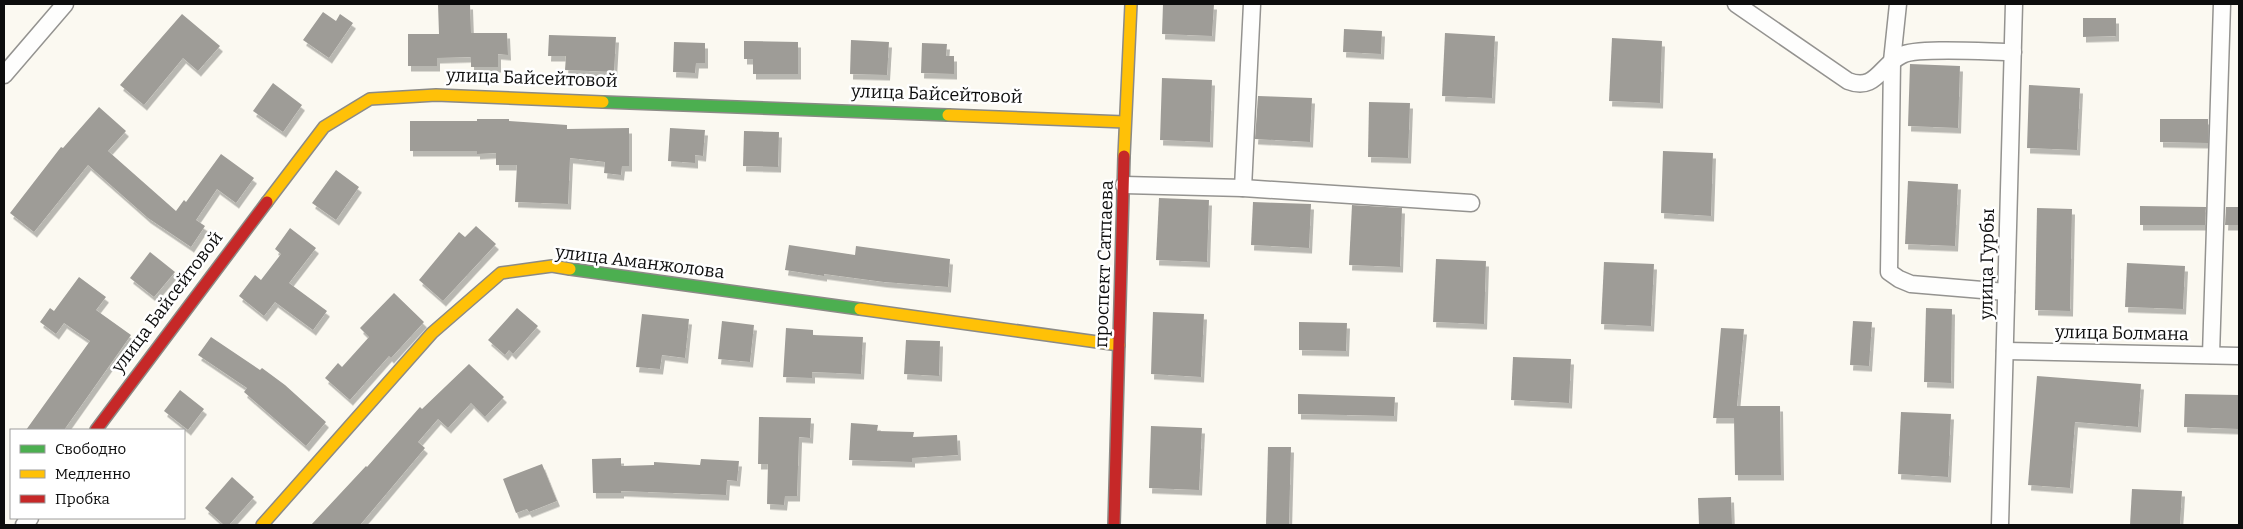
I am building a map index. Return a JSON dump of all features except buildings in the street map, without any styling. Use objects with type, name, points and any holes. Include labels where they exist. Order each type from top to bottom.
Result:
[{"type":"street","points":[[4,75],[65,4]]},
{"type":"street","name":"проспект Сатпаева","points":[[1114,525],[1131,4]]},
{"type":"street","points":[[1243,188],[1252,4]]},
{"type":"street","points":[[1736,4],[1848,81],[1858,85],[1868,84],[1892,61],[1909,52],[2013,52]]},
{"type":"street","points":[[1898,4],[1892,61],[1889,272],[1911,284],[2006,292]]},
{"type":"street","name":"улица Гурбы","points":[[2000,525],[2014,4]]},
{"type":"street","points":[[2211,355],[2222,4]]},
{"type":"street","name":"улица Байсейтовой","points":[[97,429],[324,127],[370,98],[436,94],[1126,122]]},
{"type":"street","points":[[1124,185],[1243,188],[1471,203]]},
{"type":"street","name":"улица Аманжолова","points":[[262,525],[432,332],[501,273],[552,266],[1119,345]]},
{"type":"street","name":"улица Болмана","points":[[2005,351],[2239,356]]},
{"type":"traffic: fast","points":[[603,102],[948,115]]},
{"type":"traffic: fast","points":[[570,269],[860,309]]},
{"type":"traffic: slow","points":[[1124,156],[1131,4]]},
{"type":"traffic: slow","points":[[267,202],[324,127],[370,99],[436,95],[603,102]]},
{"type":"traffic: slow","points":[[948,115],[1125,122]]},
{"type":"traffic: slow","points":[[262,525],[432,333],[501,273],[552,266],[570,269]]},
{"type":"traffic: slow","points":[[860,309],[1119,345]]},
{"type":"traffic: jam","points":[[1114,525],[1124,156]]},
{"type":"traffic: jam","points":[[97,429],[267,202]]}]
